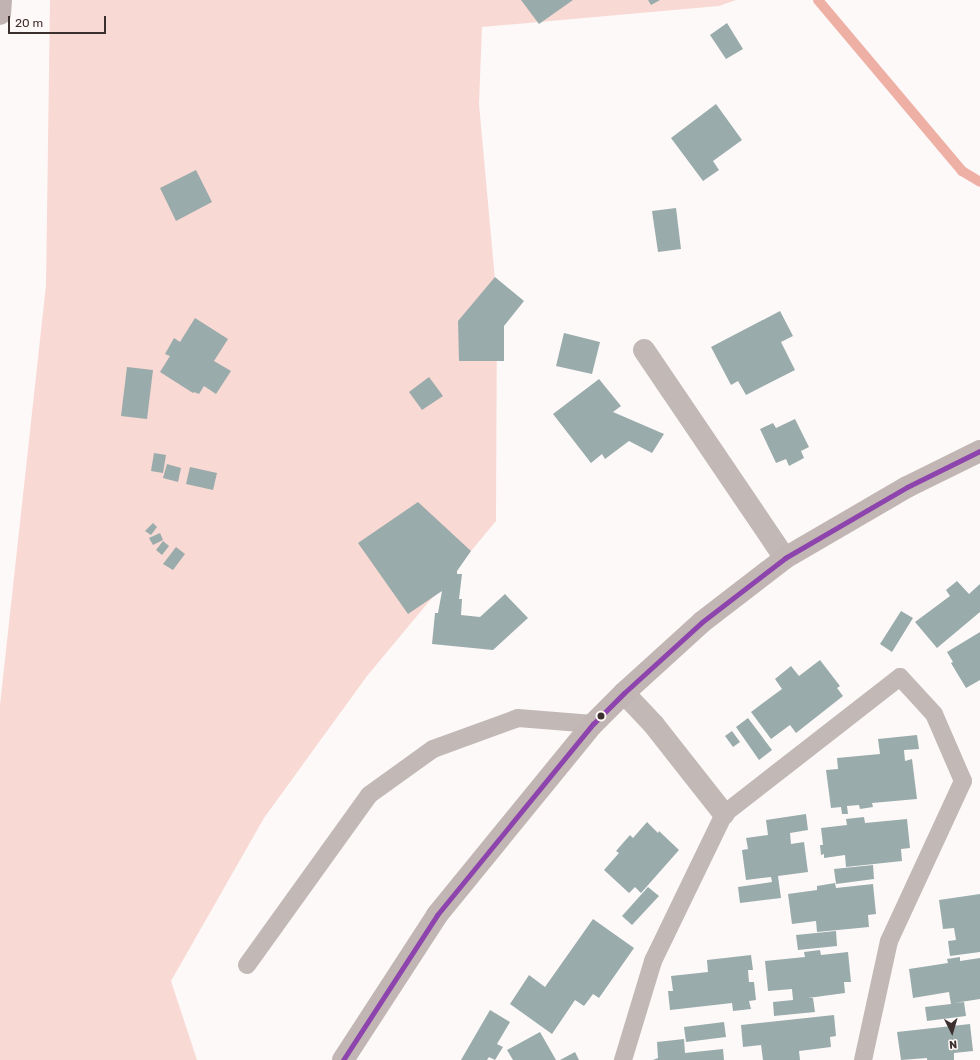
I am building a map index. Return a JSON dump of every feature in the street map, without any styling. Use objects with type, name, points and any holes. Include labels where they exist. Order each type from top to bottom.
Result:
[{"type":"highway","points":[[0,14],[1,0]]},
{"type":"main road","points":[[343,1060],[437,915],[593,724],[624,693],[702,622],[785,558],[907,487],[980,451]]},
{"type":"street","points":[[644,350],[785,558]]},
{"type":"street","points":[[624,693],[654,725],[724,814]]},
{"type":"lane","points":[[623,1060],[653,961],[724,814],[900,677],[934,714],[963,781],[889,941],[863,1060]]},
{"type":"lane","points":[[247,965],[368,795],[432,749],[518,718],[593,724]]},
{"type":"shaded area","points":[[50,0],[736,0],[719,6],[482,27],[479,104],[497,302],[496,521],[367,676],[264,818],[171,981],[197,1060],[0,1060],[0,705],[46,285]]},
{"type":"building","points":[[521,0],[573,0],[539,24]]},
{"type":"building","points":[[648,0],[660,0],[651,5]]},
{"type":"building","points":[[727,23],[743,49],[726,59],[710,35]]},
{"type":"building","points":[[716,104],[742,140],[713,161],[719,170],[703,181],[671,138]]},
{"type":"building","points":[[196,170],[212,202],[176,221],[160,188]]},
{"type":"building","points":[[676,208],[681,249],[658,252],[652,211]]},
{"type":"building","points":[[495,277],[524,301],[504,326],[504,361],[459,361],[458,321]]},
{"type":"building","points":[[780,311],[793,336],[781,342],[795,370],[746,395],[738,381],[731,385],[711,347]]},
{"type":"building","points":[[195,318],[228,339],[214,361],[231,371],[216,394],[204,386],[199,394],[193,393],[160,372],[170,356],[165,354],[174,338],[180,342]]},
{"type":"building","points":[[564,333],[600,342],[592,374],[556,366]]},
{"type":"building","points":[[127,367],[153,370],[147,419],[121,416]]},
{"type":"building","points":[[429,377],[443,396],[422,410],[409,392]]},
{"type":"building","points":[[599,379],[621,406],[613,412],[664,434],[652,453],[629,441],[605,459],[602,454],[591,463],[553,414]]},
{"type":"building","points":[[795,419],[809,447],[801,451],[804,458],[789,466],[786,459],[776,463],[760,429],[773,423],[776,428]]},
{"type":"building","points":[[154,453],[166,455],[163,473],[151,471]]},
{"type":"building","points":[[167,464],[181,468],[178,482],[163,478]]},
{"type":"building","points":[[190,467],[217,473],[213,490],[186,484]]},
{"type":"building","points":[[418,502],[471,551],[457,571],[457,574],[462,574],[459,599],[462,599],[461,615],[480,617],[505,594],[528,618],[493,650],[432,644],[435,613],[438,613],[442,591],[408,614],[358,543]]},
{"type":"building","points":[[153,523],[157,527],[151,535],[145,531]]},
{"type":"building","points":[[160,533],[163,540],[153,545],[149,538]]},
{"type":"building","points":[[163,541],[169,546],[162,555],[156,550]]},
{"type":"building","points":[[176,547],[185,554],[173,570],[163,564]]},
{"type":"building","points":[[957,581],[969,594],[980,584],[980,612],[937,648],[915,622],[950,596],[946,590]]},
{"type":"building","points":[[901,611],[913,618],[892,652],[880,644]]},
{"type":"building","points":[[980,632],[980,680],[966,688],[951,663],[953,662],[947,652]]},
{"type":"building","points":[[820,660],[840,686],[837,688],[843,696],[796,733],[790,725],[771,739],[751,712],[782,689],[775,679],[791,666],[799,676]]},
{"type":"building","points":[[748,718],[772,750],[759,760],[736,727]]},
{"type":"building","points":[[732,731],[740,742],[733,747],[725,736]]},
{"type":"building","points":[[917,735],[919,749],[904,750],[905,761],[912,759],[917,799],[872,803],[873,807],[860,809],[859,805],[847,806],[848,814],[842,814],[841,807],[831,808],[826,770],[838,769],[837,758],[880,754],[878,739]]},
{"type":"building","points":[[806,814],[808,830],[790,833],[791,844],[804,842],[808,872],[778,876],[781,898],[740,903],[738,887],[772,882],[771,877],[746,880],[742,850],[748,849],[746,838],[768,835],[766,820]]},
{"type":"building","points":[[864,817],[865,823],[907,819],[910,848],[901,849],[902,861],[846,867],[845,855],[824,858],[824,854],[821,855],[820,845],[823,845],[821,828],[847,825],[846,819]]},
{"type":"building","points":[[647,822],[679,850],[641,893],[635,887],[629,893],[604,870],[619,853],[616,851],[630,835],[633,838]]},
{"type":"building","points":[[873,865],[874,879],[836,884],[834,869]]},
{"type":"building","points":[[835,883],[836,888],[873,884],[876,914],[868,915],[869,927],[817,932],[816,921],[792,924],[788,894],[817,890],[817,886]]},
{"type":"building","points":[[648,887],[659,896],[632,925],[622,916]]},
{"type":"building","points":[[980,894],[980,952],[950,956],[948,941],[956,940],[954,928],[943,929],[939,900]]},
{"type":"building","points":[[593,919],[634,948],[599,998],[593,994],[584,1006],[575,1000],[552,1034],[510,1004],[529,975],[545,987]]},
{"type":"building","points":[[836,931],[837,946],[798,950],[796,935]]},
{"type":"building","points":[[820,950],[821,955],[848,952],[851,982],[844,982],[845,993],[808,998],[813,998],[815,1012],[774,1016],[773,1002],[793,1000],[792,989],[768,991],[765,961],[805,957],[804,952]]},
{"type":"building","points":[[751,955],[753,970],[748,970],[749,982],[754,982],[756,1000],[749,1001],[751,1009],[733,1011],[732,1003],[670,1010],[668,991],[673,991],[671,976],[708,972],[707,960]]},
{"type":"building","points":[[960,957],[960,961],[980,958],[980,999],[954,1003],[964,1002],[966,1016],[927,1021],[925,1007],[951,1004],[949,992],[913,998],[909,969],[948,963],[947,959]]},
{"type":"building","points":[[490,1010],[510,1022],[497,1044],[503,1047],[495,1060],[489,1057],[487,1060],[461,1060]]},
{"type":"building","points":[[834,1015],[836,1036],[830,1037],[831,1047],[799,1051],[800,1060],[763,1060],[761,1045],[743,1047],[741,1025]]},
{"type":"building","points":[[724,1022],[726,1037],[686,1042],[684,1027]]},
{"type":"building","points":[[970,1024],[973,1051],[954,1053],[954,1060],[927,1060],[927,1058],[901,1060],[897,1032]]},
{"type":"building","points":[[540,1032],[556,1060],[513,1060],[507,1050]]},
{"type":"building","points":[[684,1039],[685,1053],[723,1049],[724,1060],[653,1060],[658,1058],[657,1042]]},
{"type":"building","points":[[575,1052],[579,1060],[560,1060]]},
{"type":"waterway","points":[[818,0],[962,171],[980,182]]},
{"type":"transit line","points":[[343,1060],[437,915],[593,724],[624,693],[702,622],[785,558],[907,487],[980,451]]}]
